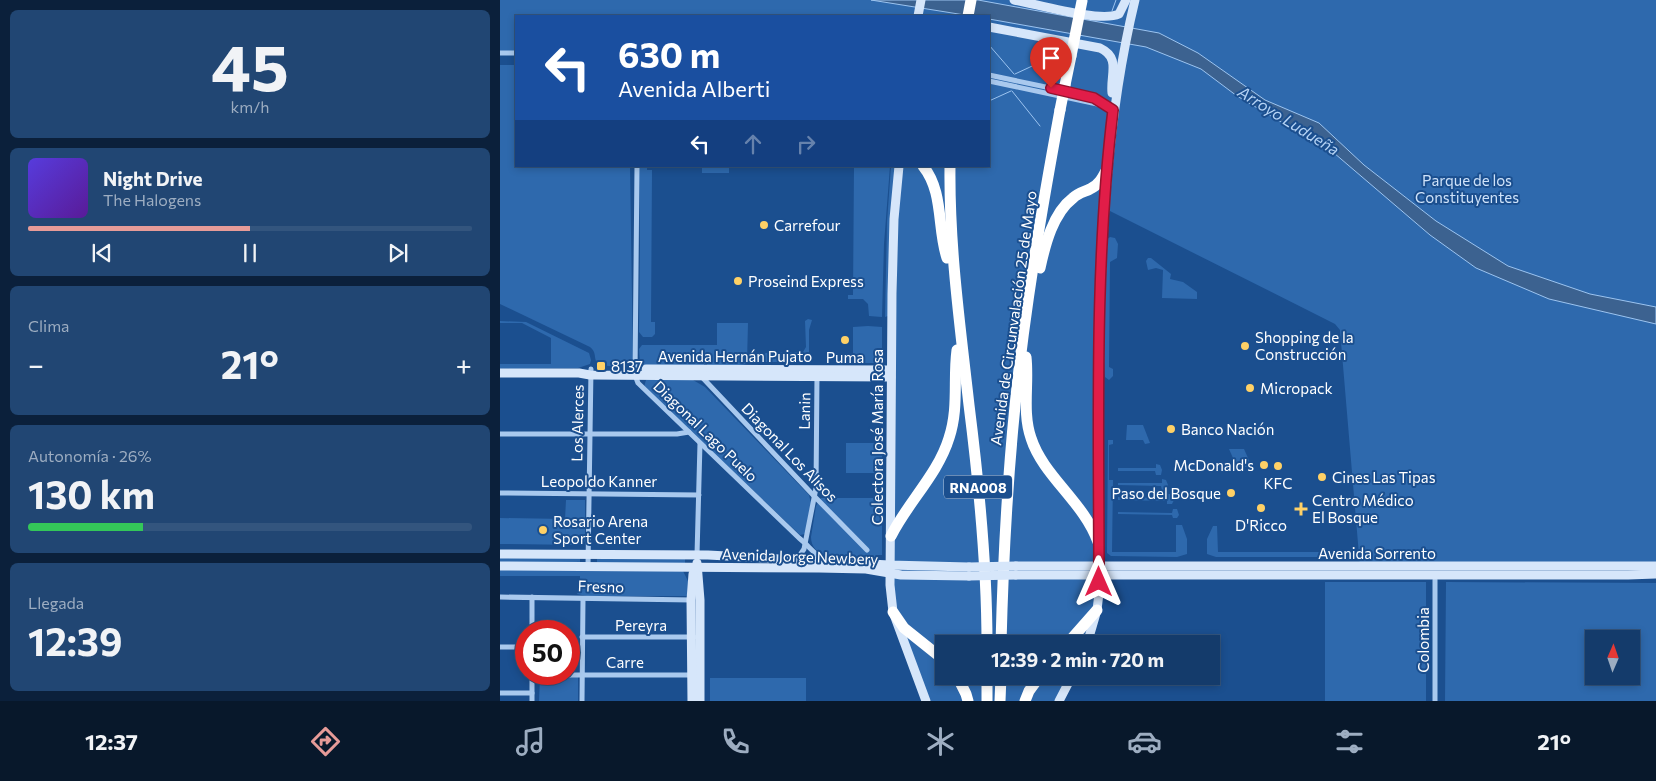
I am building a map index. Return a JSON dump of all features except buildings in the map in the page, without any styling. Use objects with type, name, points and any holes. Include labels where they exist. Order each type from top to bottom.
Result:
[{"type":"highway","points":[[968,15],[971,0]]},
{"type":"highway","name":"Avenida de Circunvalación 25 de Mayo","points":[[1002,635],[1008,478],[1023,334],[1060,110],[1082,1]]},
{"type":"highway","points":[[923,167],[932,179],[945,252],[954,277]]},
{"type":"highway","name":"Avenida de Circunvalación 25 de Mayo","points":[[950,167],[954,277],[980,500],[986,585],[987,635]]},
{"type":"highway","points":[[1030,289],[1040,270],[1049,237],[1059,215],[1070,199],[1098,184],[1107,169]]},
{"type":"highway","points":[[891,536],[946,448],[953,422],[956,356],[960,331]]},
{"type":"highway","points":[[1023,334],[1027,365],[1026,413],[1031,439],[1044,462],[1086,515],[1098,542]]},
{"type":"highway","points":[[1075,635],[1097,610]]},
{"type":"highway","points":[[893,612],[904,628],[935,653]]},
{"type":"highway","points":[[962,685],[968,701]]},
{"type":"highway","points":[[987,701],[988,685]]},
{"type":"highway","points":[[1000,701],[1001,685]]},
{"type":"highway","points":[[1025,701],[1028,691],[1033,685]]},
{"type":"main road","points":[[918,15],[921,0]]},
{"type":"main road","points":[[1014,0],[1092,16],[1107,17],[1119,14],[1126,0]]},
{"type":"main road","points":[[1090,635],[1097,610],[1099,570],[1098,424],[1100,279],[1107,169],[1113,110],[1135,0]]},
{"type":"main road","points":[[990,27],[1100,48],[1108,52],[1112,56],[1113,62],[1111,89],[1113,110]]},
{"type":"main road","name":"Colectora José María Rosa","points":[[899,167],[894,228],[891,373],[891,536],[889,570],[893,612],[926,701]]},
{"type":"main road","name":"Avenida Hernán Pujato","points":[[500,373],[891,373]]},
{"type":"main road","name":"Avenida Jorge Newbery","points":[[500,554],[697,555],[827,561],[889,570]]},
{"type":"main road","points":[[697,555],[699,575],[696,600],[696,675],[700,701]]},
{"type":"main road","name":"Avenida Jorge Newbery","points":[[500,566],[969,571],[1099,570]]},
{"type":"main road","name":"Avenida Sorrento","points":[[1099,570],[1656,566]]},
{"type":"main road","name":"Avenida Sorrento","points":[[1099,570],[1656,574]]},
{"type":"main road","points":[[692,701],[696,675]]},
{"type":"main road","points":[[1059,701],[1067,685]]},
{"type":"street","points":[[500,53],[515,53]]},
{"type":"street","points":[[990,75],[1084,95],[1094,98],[1113,110]]},
{"type":"street","points":[[990,81],[1104,105]]},
{"type":"street","points":[[635,372],[637,167]]},
{"type":"street","name":"Los Alerces","points":[[588,566],[590,372]]},
{"type":"street","name":"Diagonal Lago Puelo","points":[[635,372],[638,383],[806,543],[814,553],[827,561]]},
{"type":"street","name":"Diagonal Los Alisos","points":[[700,373],[867,550]]},
{"type":"street","name":"Lanin","points":[[806,543],[815,497],[817,373]]},
{"type":"street","points":[[500,434],[678,434],[689,432]]},
{"type":"street","points":[[697,555],[700,444]]},
{"type":"street","name":"Leopoldo Kanner","points":[[500,493],[698,494]]},
{"type":"street","points":[[794,560],[802,552],[806,543]]},
{"type":"street","name":"Colombia","points":[[1435,580],[1435,701]]},
{"type":"street","name":"Fresno","points":[[500,597],[696,600]]},
{"type":"street","points":[[532,597],[532,620]]},
{"type":"street","points":[[582,701],[583,599]]},
{"type":"street","name":"Pereyra","points":[[582,637],[696,637]]},
{"type":"street","points":[[500,647],[515,647]]},
{"type":"street","name":"Carre","points":[[582,675],[696,675]]},
{"type":"street","points":[[532,685],[532,701]]},
{"type":"street","points":[[500,693],[532,693]]},
{"type":"green space","name":"Parque de los Constituyentes","points":[[500,0],[1656,0],[1656,566],[1360,567],[1340,330],[1335,324],[1104,208],[1099,593],[1089,635],[935,635],[935,685],[1067,685],[1059,701],[926,701],[890,594],[899,167],[990,167],[990,15],[515,15],[515,53],[500,53]]},
{"type":"green space","points":[[500,65],[515,65],[515,167],[630,167],[633,364],[631,367],[602,365],[596,361],[594,352],[590,347],[500,304]]},
{"type":"green space","points":[[639,167],[647,167],[647,170],[652,170],[651,322],[655,322],[655,334],[652,337],[643,337],[639,332]]},
{"type":"green space","points":[[702,167],[729,167],[729,173],[702,173]]},
{"type":"green space","points":[[854,167],[890,167],[884,244],[882,317],[869,316],[868,304],[863,299],[848,299],[848,295],[853,295]]},
{"type":"green space","points":[[891,167],[895,167],[888,316],[885,317],[887,222]]},
{"type":"green space","points":[[1110,237],[1115,238],[1118,244],[1117,258],[1110,262],[1109,367],[1113,369],[1113,376],[1109,380],[1105,377],[1104,358],[1105,241]]},
{"type":"green space","points":[[1148,258],[1151,258],[1171,274],[1170,279],[1183,282],[1197,292],[1197,299],[1162,298],[1163,270],[1156,268],[1148,270],[1146,261]]},
{"type":"green space","points":[[808,319],[812,320],[809,330],[809,362],[761,362],[761,356],[766,353],[803,352],[806,347],[805,321]]},
{"type":"green space","points":[[500,321],[526,322],[589,353],[590,364],[578,368],[500,369],[500,364],[551,364],[551,338],[522,323],[500,323]]},
{"type":"green space","points":[[717,323],[748,323],[746,364],[732,366],[707,366],[707,364],[704,364],[704,366],[640,365],[639,349],[642,345],[717,345]]},
{"type":"green space","points":[[853,327],[882,327],[882,363],[853,363]]},
{"type":"green space","points":[[646,380],[693,380],[705,387],[809,495],[811,503],[805,534],[800,535],[644,387]]},
{"type":"green space","points":[[1127,425],[1143,425],[1150,443],[1145,444],[1143,440],[1126,440]]},
{"type":"green space","points":[[1108,440],[1113,440],[1113,444],[1109,445],[1109,480],[1113,480],[1112,552],[1176,552],[1176,525],[1182,525],[1187,539],[1187,554],[1177,557],[1111,556],[1107,553]]},
{"type":"green space","points":[[846,443],[882,443],[882,473],[846,473]]},
{"type":"green space","points":[[1229,449],[1244,449],[1252,467],[1237,467]]},
{"type":"green space","points":[[1156,464],[1160,465],[1161,475],[1156,475],[1155,471],[1118,471],[1118,468],[1156,468]]},
{"type":"green space","points":[[1162,479],[1166,480],[1168,485],[1166,490],[1162,490],[1161,486],[1118,485],[1118,483],[1162,483]]},
{"type":"green space","points":[[1167,494],[1171,494],[1174,500],[1172,504],[1167,504],[1167,501],[1118,500],[1118,497],[1167,498]]},
{"type":"green space","points":[[821,498],[882,498],[882,555],[876,555],[874,559],[846,559],[826,556],[818,552],[813,546],[811,537],[816,506]]},
{"type":"green space","name":"Rosario Arena Sport Center","points":[[566,500],[585,500],[585,541],[582,545],[500,544],[500,518],[565,519]]},
{"type":"green space","points":[[1173,509],[1177,509],[1179,515],[1177,518],[1173,518],[1172,515],[1118,514],[1118,512],[1172,513]]},
{"type":"green space","points":[[1213,526],[1217,526],[1218,552],[1326,552],[1326,557],[1216,557],[1207,554],[1207,539]]},
{"type":"green space","points":[[500,558],[580,558],[580,563],[500,563]]},
{"type":"green space","points":[[597,558],[685,558],[685,564],[597,563]]},
{"type":"green space","points":[[500,570],[683,571],[688,581],[688,595],[587,596],[577,594],[580,589],[580,576],[500,576]]},
{"type":"green space","points":[[1325,582],[1426,582],[1426,701],[1325,701]]},
{"type":"green space","points":[[1446,582],[1656,583],[1656,701],[1445,701]]},
{"type":"green space","points":[[710,678],[806,678],[806,701],[710,701]]},
{"type":"green space","points":[[540,685],[578,685],[578,701],[539,701]]},
{"type":"water","name":"Arroyo Ludueña","points":[[871,0],[978,0],[1159,33],[1198,53],[1265,100],[1319,123],[1364,165],[1436,221],[1508,266],[1590,294],[1656,307],[1656,324],[1549,299],[1476,268],[1430,235],[1334,153],[1237,96],[1201,69],[1146,47],[990,19],[990,15],[965,15]]},
{"type":"waterway","points":[[1112,11],[1116,0]]},
{"type":"waterway","points":[[990,46],[1014,74]]},
{"type":"waterway","points":[[1015,74],[1058,54],[1060,49]]},
{"type":"waterway","points":[[990,101],[1011,91]]},
{"type":"waterway","points":[[1012,91],[1040,126]]},
{"type":"place","name":"Carrefour","points":[[764,225]]},
{"type":"place","name":"Proseind Express","points":[[738,281]]},
{"type":"place","name":"Puma","points":[[845,340]]},
{"type":"place","name":"Shopping de la Construcción","points":[[1245,346]]},
{"type":"place","name":"8137","points":[[601,366]]},
{"type":"place","name":"Micropack","points":[[1250,388]]},
{"type":"place","name":"Banco Nación","points":[[1171,429]]},
{"type":"place","name":"McDonald's","points":[[1264,465]]},
{"type":"place","name":"KFC","points":[[1278,466]]},
{"type":"place","name":"Cines Las Tipas","points":[[1322,477]]},
{"type":"place","name":"Paso del Bosque","points":[[1231,493]]},
{"type":"place","name":"D'Ricco","points":[[1261,508]]},
{"type":"place","name":"Centro Médico El Bosque","points":[[1301,509]]},
{"type":"place","name":"Rosario Arena Sport Center","points":[[543,530]]},
{"type":"route","points":[[1051,88],[1094,98],[1113,110],[1100,279],[1098,424],[1099,582]]}]
